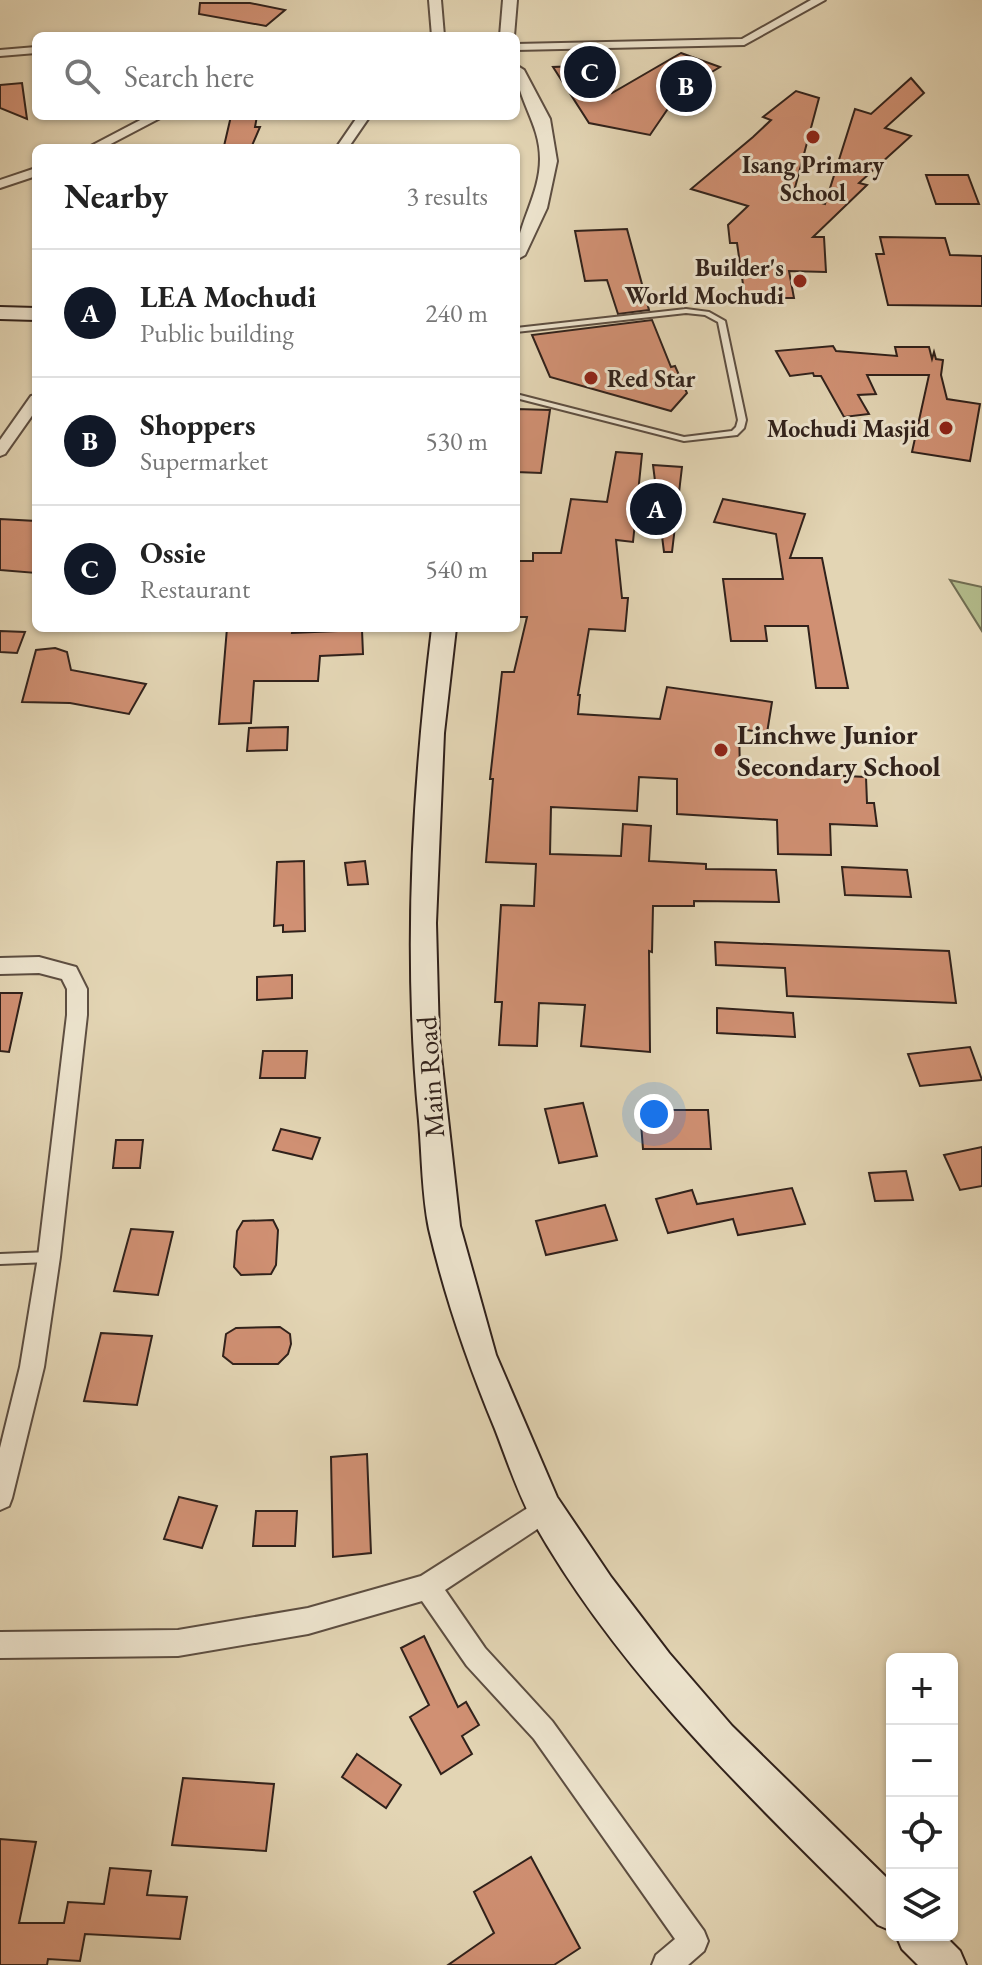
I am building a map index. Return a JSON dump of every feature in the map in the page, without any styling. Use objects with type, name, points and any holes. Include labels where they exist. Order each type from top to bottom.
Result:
[{"type":"main road","points":[[0,313],[32,314]]},
{"type":"main road","name":"Main Road","points":[[444,632],[432,733],[422,923],[425,1038],[444,1226],[480,1355],[545,1509],[598,1590],[719,1739],[886,1905]]},
{"type":"main road","points":[[922,1941],[946,1965]]},
{"type":"street","points":[[435,0],[438,32]]},
{"type":"street","points":[[507,32],[510,0]]},
{"type":"street","points":[[520,47],[744,42],[819,0]]},
{"type":"street","points":[[0,53],[32,50]]},
{"type":"street","points":[[520,78],[544,124],[549,178],[535,219],[520,247]]},
{"type":"street","points":[[101,144],[150,120]]},
{"type":"street","points":[[345,144],[361,120]]},
{"type":"street","points":[[0,184],[32,173]]},
{"type":"street","points":[[0,451],[32,405]]},
{"type":"street","points":[[0,966],[39,965],[69,973],[77,989],[77,1015],[49,1257],[32,1367],[3,1466],[0,1498]]},
{"type":"street","points":[[0,1645],[178,1643],[308,1621],[427,1587],[545,1509]]},
{"type":"street","points":[[427,1587],[476,1657],[543,1730],[695,1953],[666,1965]]},
{"type":"lane","points":[[520,330],[686,311],[707,313],[721,321],[742,420],[740,428],[734,433],[684,439],[520,397]]},
{"type":"lane","points":[[0,1259],[49,1257]]},
{"type":"green space","points":[[950,580],[982,587],[982,631]]},
{"type":"building","points":[[200,3],[250,3],[285,10],[266,26],[199,14]]},
{"type":"building","points":[[681,53],[720,67],[680,91],[650,135],[589,123],[553,67],[605,65],[612,93]]},
{"type":"building","points":[[911,78],[924,93],[885,128],[911,136],[859,183],[867,185],[813,237],[824,237],[826,272],[789,271],[794,298],[745,298],[737,243],[730,243],[728,225],[748,206],[691,189],[753,137],[771,120],[763,117],[796,91],[819,98],[793,195],[825,204],[855,109],[871,114]]},
{"type":"building","points":[[22,83],[27,119],[0,108],[0,85]]},
{"type":"building","points":[[230,120],[256,120],[255,127],[260,127],[253,144],[224,144]]},
{"type":"building","points":[[926,175],[968,175],[979,204],[936,204]]},
{"type":"building","points":[[627,229],[649,310],[618,314],[607,280],[585,281],[575,231]]},
{"type":"building","points":[[880,237],[945,238],[950,255],[982,256],[982,306],[888,305],[876,254],[884,254]]},
{"type":"building","points":[[652,320],[671,367],[675,366],[687,393],[671,411],[550,377],[532,335]]},
{"type":"building","points":[[833,346],[836,351],[897,356],[895,347],[929,347],[932,359],[934,352],[936,359],[943,360],[941,375],[947,399],[980,404],[970,461],[912,452],[929,375],[867,375],[876,394],[858,395],[869,414],[844,417],[821,376],[814,376],[813,373],[790,376],[776,351]]},
{"type":"building","points":[[520,409],[550,410],[541,473],[520,472]]},
{"type":"building","points":[[616,452],[642,454],[633,542],[616,540],[622,598],[628,598],[625,631],[589,629],[578,695],[578,714],[660,719],[667,687],[772,702],[767,733],[739,729],[740,771],[866,777],[867,803],[874,803],[877,826],[830,824],[831,855],[778,854],[777,820],[677,814],[677,779],[639,777],[637,811],[551,807],[550,854],[621,856],[623,824],[651,826],[649,861],[706,864],[706,869],[776,870],[779,902],[694,901],[694,906],[653,906],[652,952],[649,951],[650,1052],[581,1046],[585,1005],[539,1003],[537,1046],[499,1045],[502,1002],[495,1002],[501,905],[534,906],[536,864],[486,862],[493,779],[490,779],[502,672],[514,672],[527,617],[520,617],[520,561],[533,561],[533,553],[561,553],[571,499],[607,502]]},
{"type":"building","points":[[653,465],[682,467],[672,552],[664,552]]},
{"type":"building","points":[[723,499],[805,514],[790,558],[822,558],[848,688],[816,688],[808,626],[765,626],[767,641],[731,641],[723,579],[783,579],[776,534],[714,522]]},
{"type":"building","points":[[0,519],[32,521],[32,573],[0,570]]},
{"type":"building","points":[[0,631],[25,632],[17,653],[0,652]]},
{"type":"building","points":[[227,632],[362,632],[363,654],[320,656],[318,681],[254,681],[251,723],[219,724]]},
{"type":"building","points":[[55,648],[67,652],[71,670],[146,684],[129,714],[70,703],[22,702],[36,650]]},
{"type":"building","points":[[288,727],[287,750],[247,751],[249,728]]},
{"type":"building","points":[[304,861],[305,931],[283,932],[283,925],[274,926],[277,862]]},
{"type":"building","points":[[365,861],[368,884],[348,885],[345,863]]},
{"type":"building","points":[[842,867],[907,870],[911,897],[845,895]]},
{"type":"building","points":[[715,942],[949,951],[956,1003],[787,996],[785,968],[716,965]]},
{"type":"building","points":[[292,975],[292,998],[257,1000],[257,977]]},
{"type":"building","points":[[0,993],[22,993],[9,1052],[0,1051]]},
{"type":"building","points":[[717,1008],[793,1013],[795,1037],[717,1033]]},
{"type":"building","points":[[970,1047],[982,1080],[920,1086],[908,1054]]},
{"type":"building","points":[[263,1051],[307,1051],[305,1078],[260,1078]]},
{"type":"building","points":[[583,1103],[597,1156],[559,1163],[545,1109]]},
{"type":"building","points":[[640,1110],[708,1110],[711,1149],[643,1149]]},
{"type":"building","points":[[281,1129],[320,1138],[312,1159],[273,1150]]},
{"type":"building","points":[[116,1140],[143,1140],[140,1168],[113,1168]]},
{"type":"building","points":[[982,1147],[982,1186],[960,1190],[944,1155]]},
{"type":"building","points":[[906,1171],[913,1200],[875,1201],[869,1173]]},
{"type":"building","points":[[792,1188],[805,1224],[738,1235],[733,1219],[668,1233],[656,1199],[692,1190],[697,1204]]},
{"type":"building","points":[[605,1205],[617,1240],[546,1255],[536,1221]]},
{"type":"building","points":[[273,1220],[278,1230],[276,1265],[271,1274],[241,1275],[234,1267],[237,1231],[243,1221]]},
{"type":"building","points":[[131,1229],[173,1232],[158,1295],[114,1291]]},
{"type":"building","points":[[280,1327],[290,1334],[291,1344],[288,1354],[278,1364],[233,1364],[223,1356],[226,1334],[236,1328]]},
{"type":"building","points":[[101,1333],[152,1336],[137,1405],[84,1401]]},
{"type":"building","points":[[367,1454],[371,1553],[333,1557],[331,1457]]},
{"type":"building","points":[[179,1497],[217,1506],[202,1548],[164,1539]]},
{"type":"building","points":[[256,1511],[297,1511],[295,1546],[253,1546]]},
{"type":"building","points":[[424,1636],[458,1707],[466,1702],[479,1725],[462,1736],[472,1754],[441,1774],[410,1717],[429,1705],[401,1648]]},
{"type":"building","points":[[357,1754],[401,1785],[386,1808],[342,1777]]},
{"type":"building","points":[[183,1778],[274,1784],[266,1851],[172,1845]]},
{"type":"building","points":[[0,1839],[36,1842],[19,1923],[64,1923],[68,1902],[104,1904],[110,1868],[151,1871],[147,1895],[187,1897],[180,1939],[85,1934],[80,1961],[48,1959],[47,1965],[0,1965]]},
{"type":"building","points":[[531,1857],[580,1948],[554,1965],[448,1965],[494,1933],[474,1892]]},
{"type":"place","name":"Ossie","points":[[590,72]]},
{"type":"place","name":"Shoppers","points":[[686,86]]},
{"type":"place","name":"Isang Primary School","points":[[813,137]]},
{"type":"place","name":"Builder's World Mochudi","points":[[800,281]]},
{"type":"place","name":"Red Star","points":[[591,378]]},
{"type":"place","name":"Mochudi Masjid","points":[[946,428]]},
{"type":"place","name":"LEA Mochudi","points":[[656,509]]},
{"type":"place","name":"Linchwe Junior Secondary School","points":[[721,750]]}]
